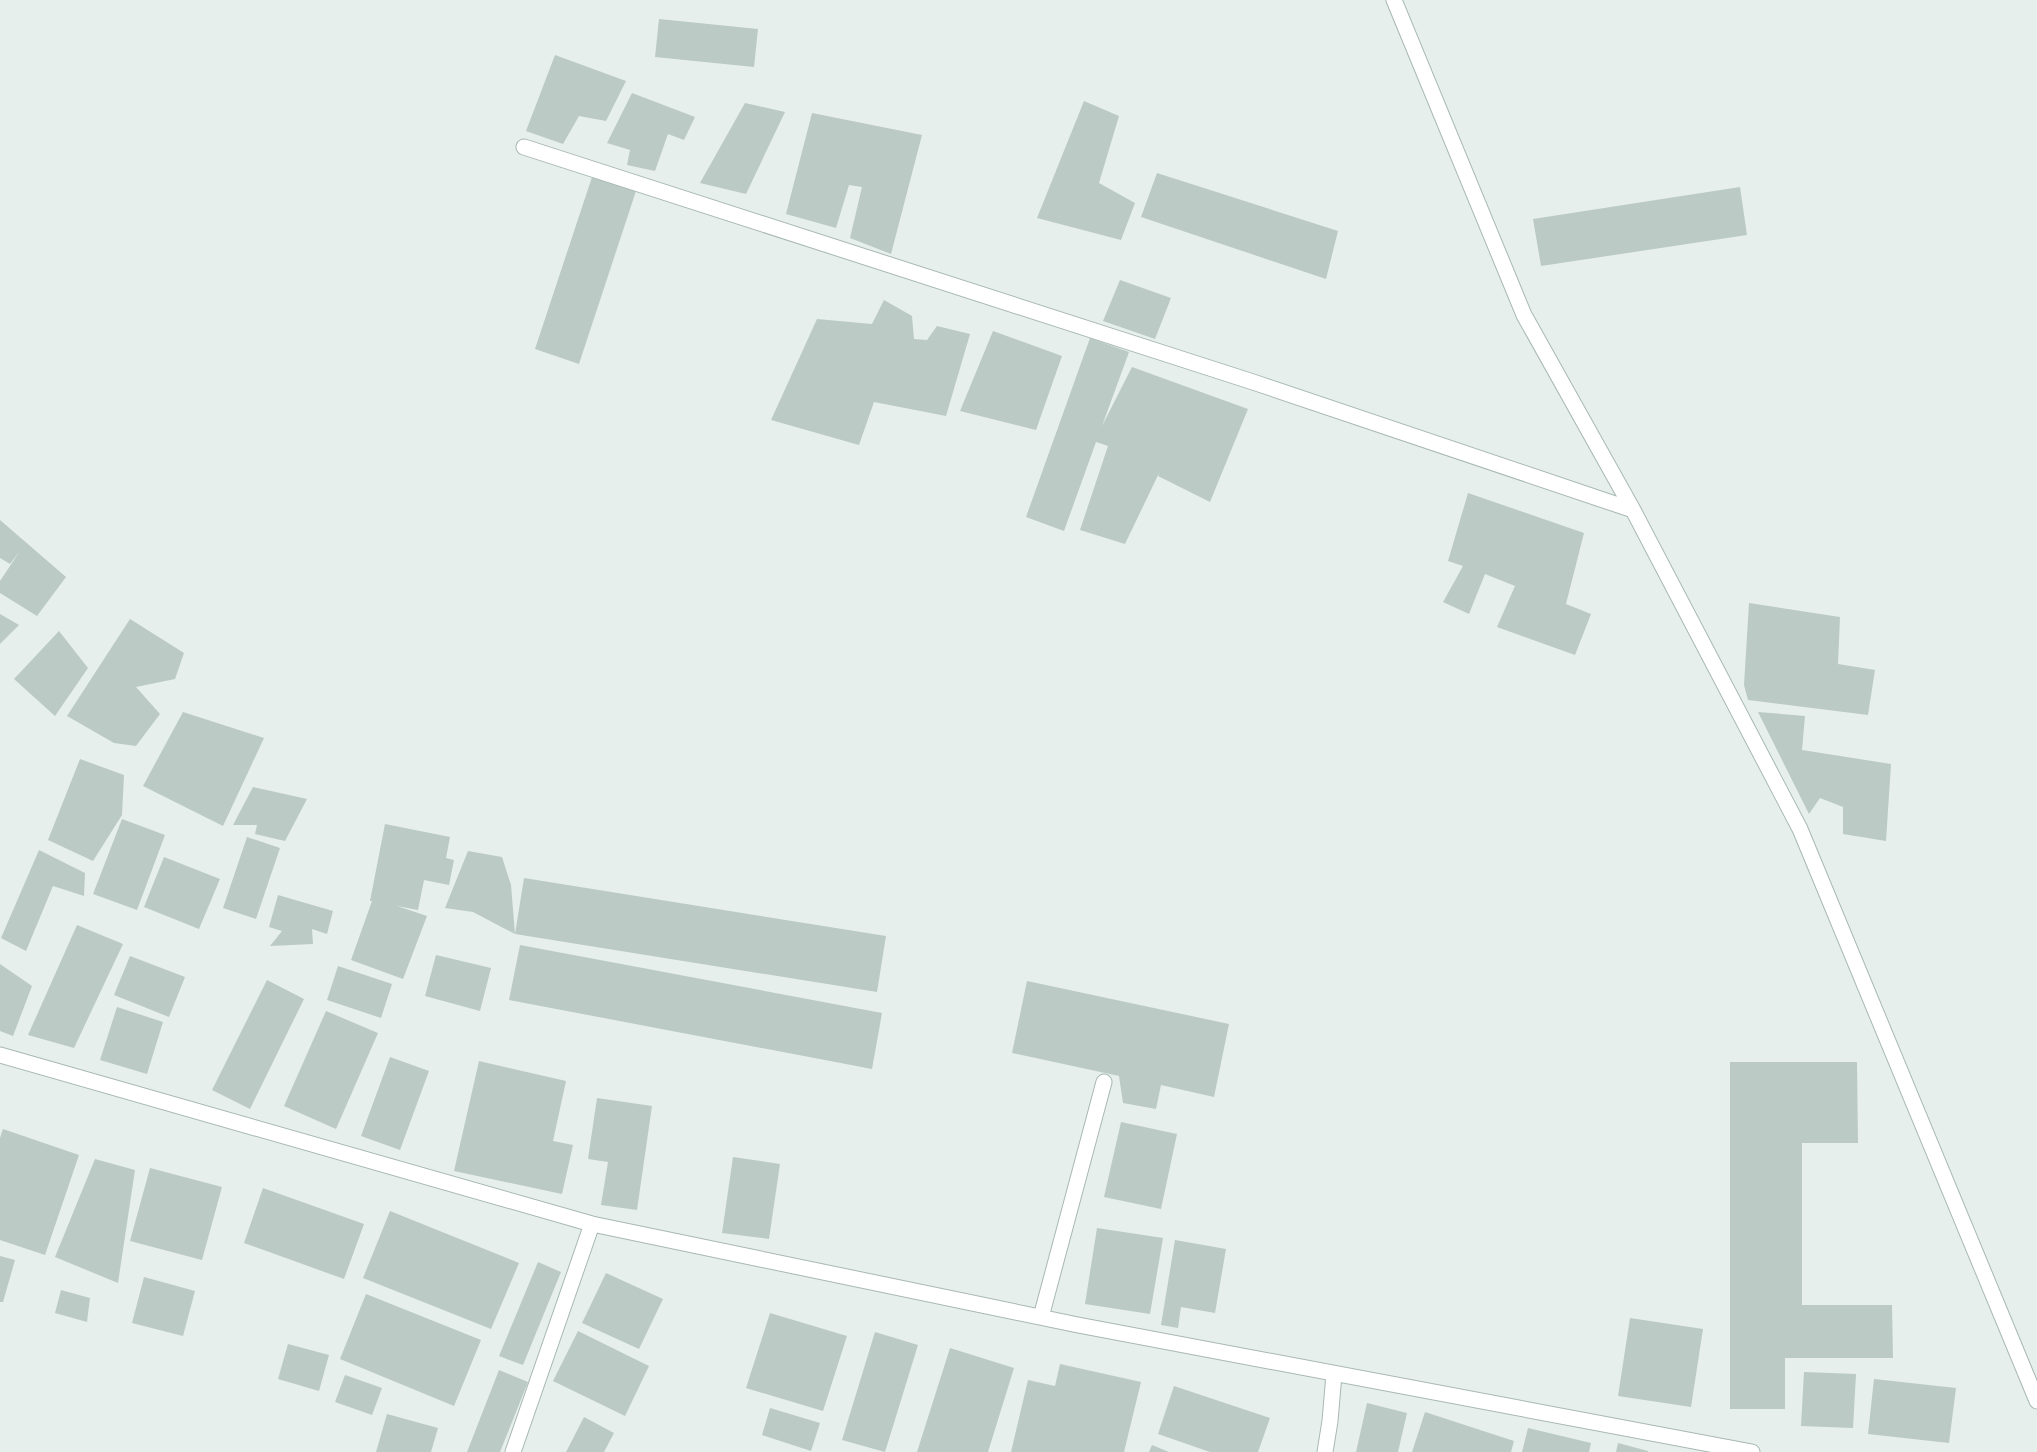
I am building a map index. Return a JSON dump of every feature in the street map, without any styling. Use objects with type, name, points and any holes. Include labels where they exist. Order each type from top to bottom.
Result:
[{"type":"street","points":[[1394,0],[1524,315],[1633,510],[1800,829],[2037,1401]]},
{"type":"street","points":[[524,147],[1244,379],[1633,510]]},
{"type":"street","points":[[0,1055],[592,1224],[1041,1318],[1752,1452]]},
{"type":"street","points":[[1041,1318],[1104,1082]]},
{"type":"street","points":[[512,1452],[592,1224]]},
{"type":"street","points":[[1325,1452],[1334,1374]]},
{"type":"building","points":[[659,19],[758,29],[754,67],[655,57]]},
{"type":"building","points":[[555,55],[626,81],[606,121],[579,116],[563,144],[526,131]]},
{"type":"building","points":[[632,93],[695,117],[684,140],[668,134],[655,171],[627,165],[630,150],[607,143]]},
{"type":"building","points":[[1084,101],[1119,116],[1099,183],[1135,203],[1121,240],[1037,218]]},
{"type":"building","points":[[745,103],[785,112],[746,194],[700,183]]},
{"type":"building","points":[[812,113],[922,135],[891,254],[850,238],[862,187],[849,185],[836,228],[786,214]]},
{"type":"building","points":[[1157,173],[1338,231],[1326,279],[1141,217]]},
{"type":"building","points":[[592,177],[636,191],[579,364],[535,349]]},
{"type":"building","points":[[1740,187],[1747,235],[1541,266],[1533,219]]},
{"type":"building","points":[[1120,280],[1171,298],[1155,339],[1103,321]]},
{"type":"building","points":[[884,300],[912,316],[914,339],[927,340],[937,326],[970,334],[946,416],[874,402],[859,445],[771,420],[817,319],[872,324]]},
{"type":"building","points":[[993,331],[1062,356],[1036,430],[960,411]]},
{"type":"building","points":[[1090,338],[1129,352],[1102,426],[1132,367],[1248,409],[1210,502],[1158,476],[1161,469],[1125,544],[1080,530],[1108,446],[1096,442],[1064,531],[1026,517]]},
{"type":"building","points":[[1468,493],[1584,533],[1566,604],[1591,614],[1575,655],[1497,627],[1515,586],[1485,574],[1469,614],[1443,602],[1463,566],[1448,561]]},
{"type":"building","points":[[0,520],[66,577],[37,616],[0,593],[0,581],[20,551],[10,564],[0,558]]},
{"type":"building","points":[[1749,603],[1840,617],[1838,664],[1875,670],[1868,715],[1748,700],[1744,685]]},
{"type":"building","points":[[0,614],[19,625],[0,644]]},
{"type":"building","points":[[130,619],[184,653],[175,679],[136,687],[160,714],[136,746],[114,743],[67,716]]},
{"type":"building","points":[[59,631],[88,668],[55,716],[14,679]]},
{"type":"building","points":[[183,712],[264,738],[223,826],[143,786]]},
{"type":"building","points":[[1758,712],[1805,716],[1802,750],[1891,764],[1886,841],[1843,834],[1843,807],[1820,798],[1809,814]]},
{"type":"building","points":[[80,759],[124,775],[122,815],[93,861],[48,840]]},
{"type":"building","points":[[253,787],[307,799],[285,841],[255,834],[257,825],[233,825]]},
{"type":"building","points":[[122,819],[165,835],[137,910],[93,894]]},
{"type":"building","points":[[385,824],[450,837],[446,858],[454,860],[449,885],[424,880],[418,910],[397,906],[427,916],[403,979],[351,960],[372,901],[370,901]]},
{"type":"building","points":[[247,837],[280,848],[256,919],[223,908]]},
{"type":"building","points":[[39,850],[85,873],[84,896],[53,886],[26,951],[1,938]]},
{"type":"building","points":[[468,851],[502,857],[511,885],[515,934],[473,912],[445,908]]},
{"type":"building","points":[[164,857],[220,879],[199,929],[144,907]]},
{"type":"building","points":[[524,878],[886,936],[877,992],[515,934]]},
{"type":"building","points":[[278,895],[333,911],[327,934],[312,929],[313,944],[270,946],[282,931],[269,927]]},
{"type":"building","points":[[77,925],[123,944],[74,1048],[28,1035]]},
{"type":"building","points":[[520,945],[882,1013],[872,1069],[509,1000]]},
{"type":"building","points":[[436,955],[491,968],[480,1011],[425,996]]},
{"type":"building","points":[[130,956],[185,977],[169,1017],[114,995]]},
{"type":"building","points":[[0,964],[32,986],[13,1036],[0,1031]]},
{"type":"building","points":[[338,966],[392,984],[381,1018],[327,1000]]},
{"type":"building","points":[[267,980],[304,999],[250,1109],[212,1090]]},
{"type":"building","points":[[1027,981],[1229,1024],[1214,1097],[1161,1085],[1156,1109],[1123,1103],[1119,1076],[1012,1053]]},
{"type":"building","points":[[117,1007],[163,1022],[147,1074],[100,1060]]},
{"type":"building","points":[[326,1011],[378,1033],[336,1129],[284,1106]]},
{"type":"building","points":[[390,1057],[429,1071],[400,1150],[361,1136]]},
{"type":"building","points":[[479,1061],[566,1081],[553,1141],[573,1145],[562,1194],[454,1171]]},
{"type":"building","points":[[1730,1062],[1857,1062],[1858,1143],[1802,1143],[1802,1305],[1892,1305],[1893,1358],[1785,1358],[1785,1409],[1730,1409]]},
{"type":"building","points":[[597,1098],[652,1106],[637,1210],[601,1205],[608,1162],[588,1159]]},
{"type":"building","points":[[1121,1122],[1177,1134],[1161,1209],[1104,1197]]},
{"type":"building","points":[[3,1129],[79,1155],[45,1255],[0,1240],[0,1138]]},
{"type":"building","points":[[733,1157],[780,1164],[769,1239],[722,1233]]},
{"type":"building","points":[[95,1159],[135,1170],[118,1283],[55,1257]]},
{"type":"building","points":[[150,1168],[222,1187],[202,1260],[130,1241]]},
{"type":"building","points":[[263,1188],[364,1224],[344,1279],[244,1243]]},
{"type":"building","points":[[390,1211],[519,1263],[491,1329],[363,1278]]},
{"type":"building","points":[[1097,1228],[1163,1238],[1150,1314],[1085,1304]]},
{"type":"building","points":[[1175,1240],[1226,1249],[1215,1313],[1181,1307],[1178,1328],[1161,1325]]},
{"type":"building","points":[[0,1256],[15,1260],[3,1302],[0,1302]]},
{"type":"building","points":[[538,1262],[561,1272],[523,1365],[499,1356]]},
{"type":"building","points":[[606,1273],[663,1299],[639,1349],[582,1323]]},
{"type":"building","points":[[144,1277],[195,1291],[183,1336],[132,1323]]},
{"type":"building","points":[[61,1290],[90,1298],[87,1322],[55,1313]]},
{"type":"building","points":[[366,1294],[481,1340],[454,1406],[340,1359]]},
{"type":"building","points":[[770,1313],[847,1336],[823,1411],[746,1388]]},
{"type":"building","points":[[1630,1318],[1703,1329],[1691,1407],[1618,1396]]},
{"type":"building","points":[[578,1331],[649,1366],[625,1416],[553,1381]]},
{"type":"building","points":[[875,1332],[918,1345],[885,1452],[842,1440]]},
{"type":"building","points":[[288,1344],[329,1355],[319,1391],[278,1379]]},
{"type":"building","points":[[950,1348],[1014,1368],[988,1452],[917,1452]]},
{"type":"building","points":[[1060,1364],[1141,1382],[1124,1452],[1011,1452],[1028,1380],[1055,1386]]},
{"type":"building","points":[[499,1370],[528,1382],[500,1452],[467,1452]]},
{"type":"building","points":[[1804,1372],[1856,1374],[1853,1428],[1801,1426]]},
{"type":"building","points":[[345,1375],[382,1388],[372,1415],[335,1402]]},
{"type":"building","points":[[1874,1379],[1956,1388],[1949,1443],[1868,1434]]},
{"type":"building","points":[[1174,1386],[1270,1418],[1258,1452],[1210,1452],[1158,1434]]},
{"type":"building","points":[[1367,1403],[1407,1413],[1398,1452],[1356,1452]]},
{"type":"building","points":[[770,1408],[820,1423],[811,1451],[762,1435]]},
{"type":"building","points":[[1425,1412],[1514,1441],[1511,1452],[1412,1452]]},
{"type":"building","points":[[387,1414],[438,1428],[431,1452],[376,1452]]},
{"type":"building","points":[[584,1417],[614,1433],[604,1452],[566,1452]]},
{"type":"building","points":[[1528,1428],[1591,1443],[1589,1452],[1522,1452]]},
{"type":"building","points":[[1618,1443],[1648,1451],[1648,1452],[1616,1452]]},
{"type":"building","points":[[1152,1445],[1169,1452],[1149,1452]]}]
